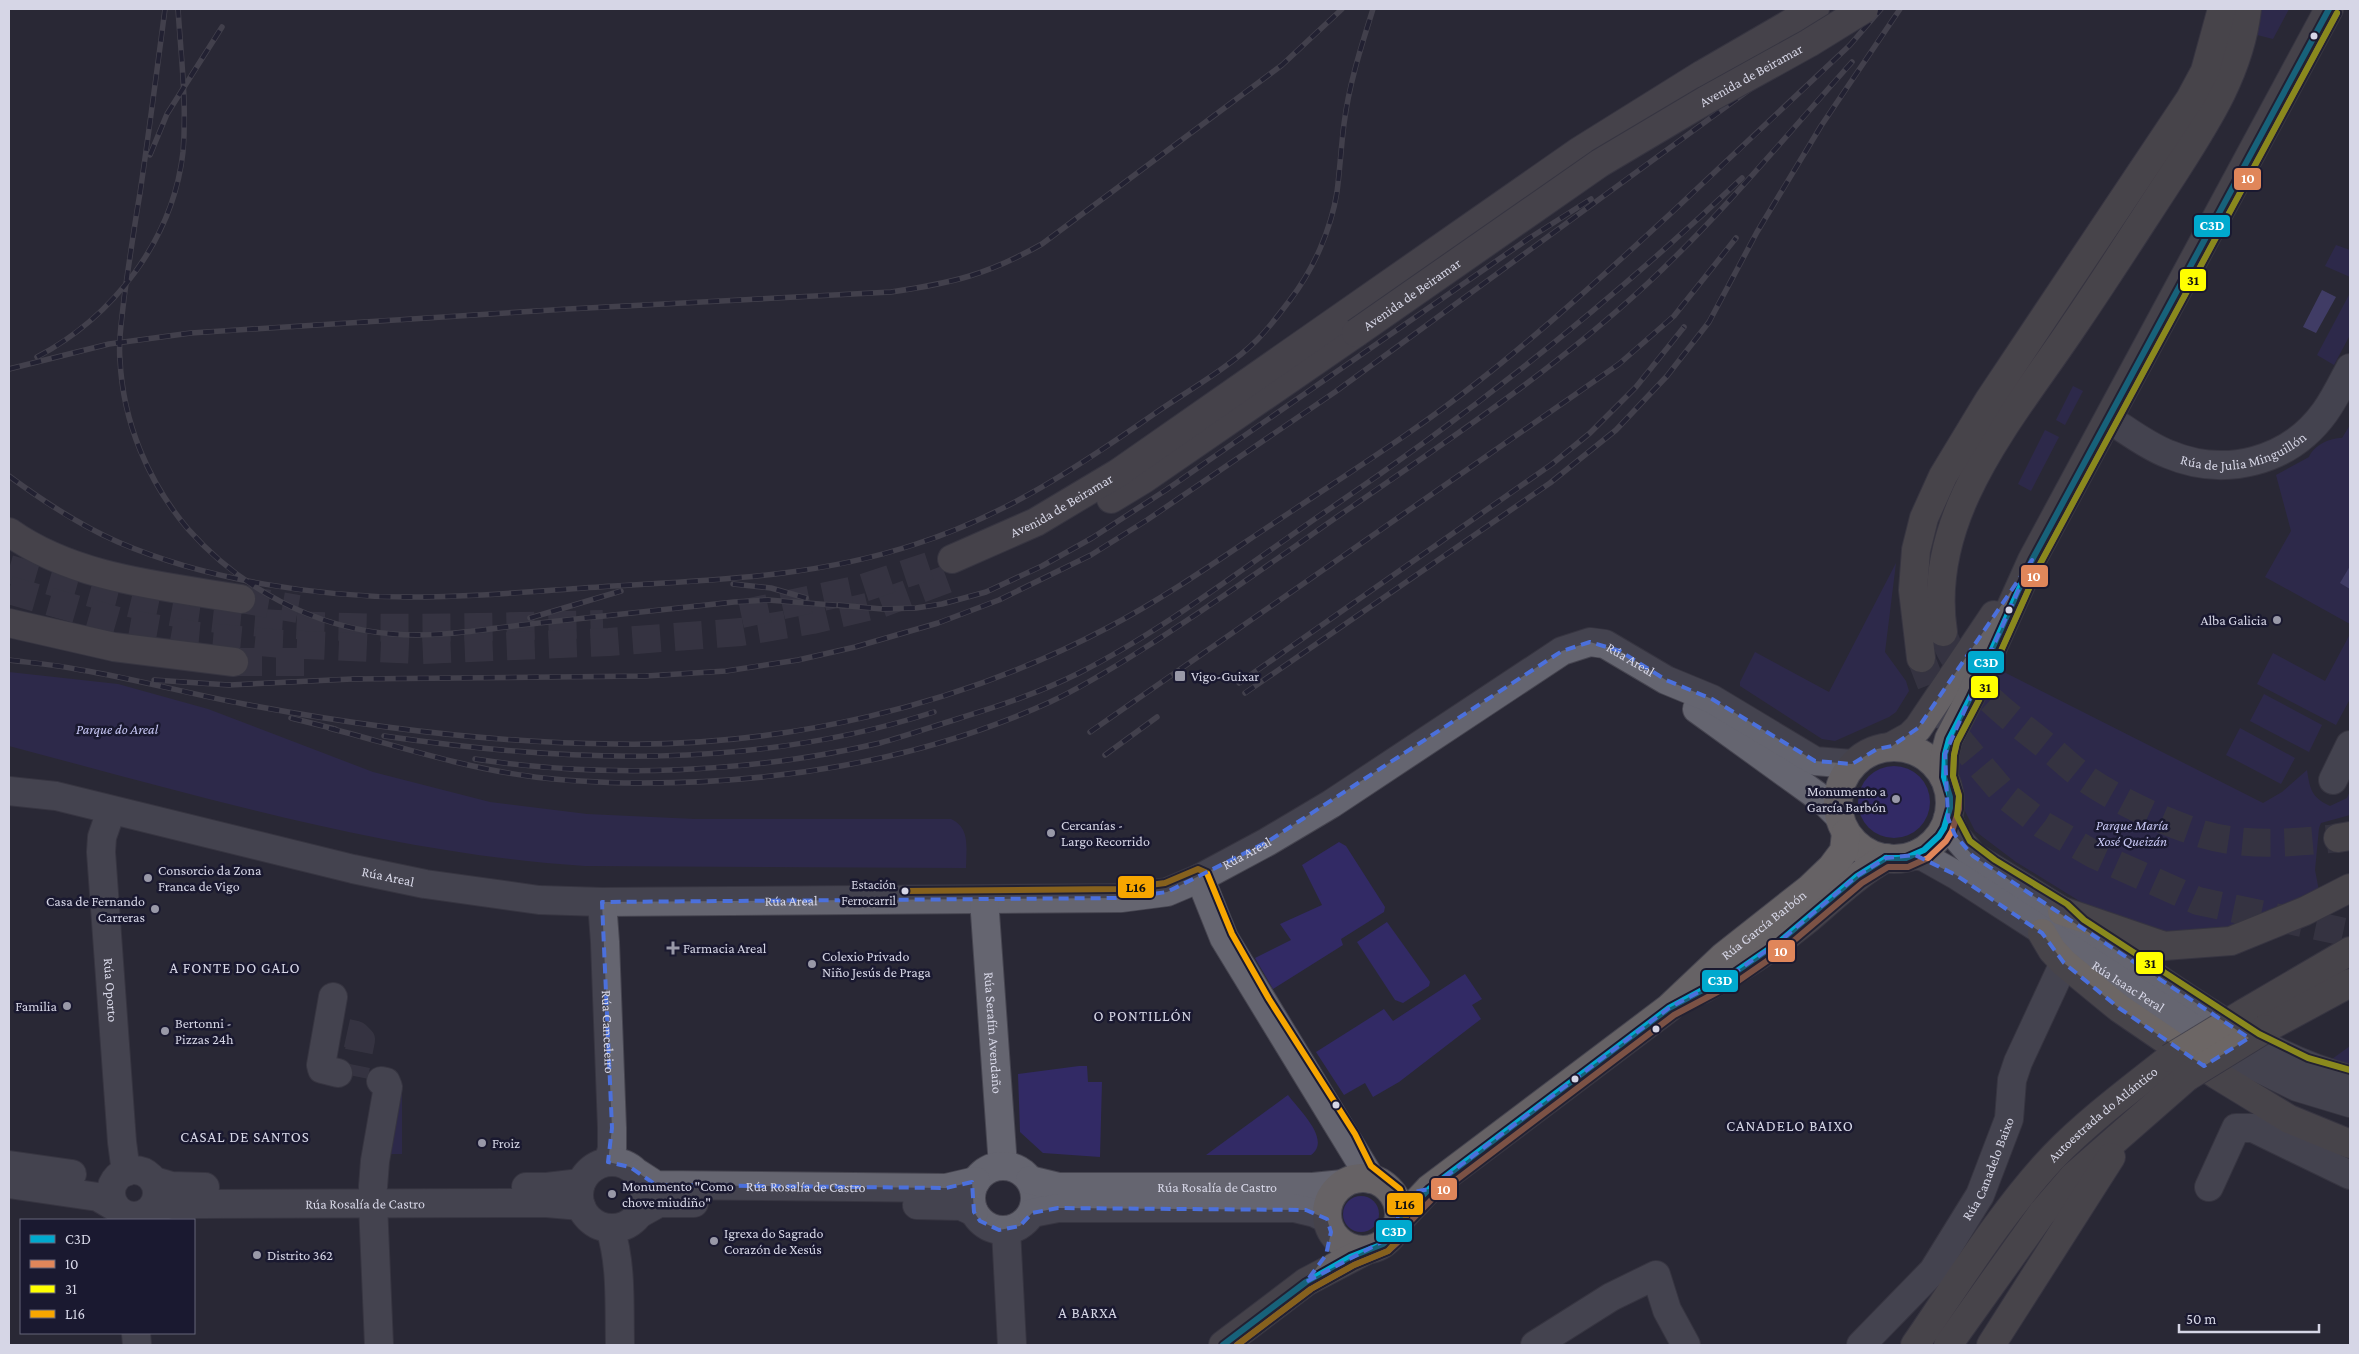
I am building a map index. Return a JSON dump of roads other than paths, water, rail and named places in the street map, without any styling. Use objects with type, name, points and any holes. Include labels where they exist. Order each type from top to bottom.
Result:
[{"type":"highway","points":[[1921,658],[1913,590],[1916,550],[1924,518],[1943,476],[1990,400],[2190,99],[2205,71],[2215,41],[2222,9]]},
{"type":"highway","points":[[1943,632],[1940,612],[1944,553],[1968,487],[1994,444],[2103,283],[2214,110],[2240,48],[2247,9]]},
{"type":"highway","points":[[2062,911],[2164,946],[2231,941],[2305,911],[2350,888]]},
{"type":"highway","points":[[2042,932],[2052,950],[2064,963],[2119,1008],[2233,1086],[2289,1119],[2350,1144]]},
{"type":"highway","name":"Autoestrada do Atlántico","points":[[1915,1345],[1993,1234],[2054,1156],[2104,1111],[2254,1021],[2350,951]]},
{"type":"highway","name":"Autoestrada do Atlántico","points":[[2254,1021],[2350,983]]},
{"type":"highway","name":"Autoestrada do Atlántico","points":[[1948,1345],[2042,1213],[2074,1176],[2140,1116],[2178,1068]]},
{"type":"highway","points":[[1991,1345],[2100,1171],[2140,1116]]},
{"type":"main road","name":"Avenida de Beiramar","points":[[955,567],[1048,537],[1144,479],[1578,152],[1703,74],[1815,9]]},
{"type":"main road","name":"Avenida de Beiramar","points":[[1351,324],[1600,162],[1706,100],[1810,43],[1864,9]]},
{"type":"main road","points":[[2032,560],[1918,728],[1910,736],[1892,746],[1870,752],[1852,764],[1844,776],[1839,788],[1837,802],[1843,825],[1864,850],[1886,858],[1906,858],[1924,850],[1939,836],[1948,818],[1950,797],[1944,777],[1944,754],[1949,739],[1971,696],[2032,560],[2329,9]]},
{"type":"main road","points":[[9,532],[25,544],[76,566],[140,583],[241,598]]},
{"type":"main road","points":[[9,623],[114,647],[234,662]]},
{"type":"main road","points":[[1892,746],[1907,748],[1922,754],[1935,764],[1944,777]]},
{"type":"main road","name":"Rúa García Barbón","points":[[1398,1222],[1429,1189],[1669,1008],[1724,956],[1810,889],[1832,867],[1844,851],[1843,825]]},
{"type":"main road","name":"Rúa García Barbón","points":[[1669,1008],[1734,973],[1779,942],[1857,876],[1886,858]]},
{"type":"main road","points":[[1223,1345],[1306,1282],[1367,1250],[1383,1244],[1391,1237],[1398,1222],[1398,1211],[1382,1186],[1355,1179],[1343,1184],[1335,1192],[1329,1202],[1331,1243],[1326,1255],[1306,1282]]},
{"type":"main road","name":"Rúa García Barbón","points":[[1382,1186],[1410,1195],[1429,1189]]},
{"type":"main road","points":[[1329,1225],[1337,1239],[1346,1246],[1367,1250]]},
{"type":"street","name":"Rúa de Julia Minguillón","points":[[2109,419],[2166,454],[2185,461],[2215,466],[2244,464],[2276,454],[2303,435],[2325,412],[2350,368]]},
{"type":"street","name":"Rúa Areal","points":[[9,790],[56,796],[110,811],[353,869],[425,884],[539,900],[602,902],[1121,898],[1145,896],[1167,892],[1200,878],[1267,842],[1331,804],[1562,651],[1590,642],[1605,644],[1666,680],[1712,699],[1815,761],[1852,764]]},
{"type":"street","name":"Rúa Areal","points":[[1666,680],[1700,712],[1823,800],[1843,825]]},
{"type":"street","points":[[2333,780],[2350,745]]},
{"type":"street","name":"Rúa Areal","points":[[9,775],[56,796]]},
{"type":"street","name":"Rúa Oporto","points":[[110,811],[102,837],[101,852],[122,1142],[121,1176]]},
{"type":"street","name":"Rúa Isaac Peral","points":[[1948,818],[1955,835],[1963,847],[1973,856],[2062,911],[2079,927],[2255,1042],[2305,1066],[2350,1079]]},
{"type":"street","name":"Rúa Isaac Peral","points":[[1915,855],[1956,875],[2246,1062],[2297,1087],[2350,1102]]},
{"type":"street","points":[[1200,878],[1224,938],[1382,1186]]},
{"type":"street","name":"Rúa Serafín Avendaño","points":[[984,899],[1003,1166]]},
{"type":"street","name":"Rúa Canceleiro","points":[[602,902],[612,1142],[608,1162]]},
{"type":"street","name":"Rúa Canadelo Baixo","points":[[1861,1345],[1933,1271],[1980,1196],[2009,1119],[2012,1080],[2018,1062],[2064,963]]},
{"type":"street","points":[[333,997],[337,1031],[322,1069],[338,1073]]},
{"type":"street","points":[[379,1345],[373,1195],[375,1161],[388,1087],[386,1082],[381,1081]]},
{"type":"street","points":[[2209,1187],[2236,1128],[2253,1128],[2350,1176]]},
{"type":"street","points":[[608,1162],[620,1162],[639,1174],[645,1186],[645,1200],[640,1212],[632,1222],[622,1227],[610,1228],[592,1221],[581,1194],[592,1168],[608,1162]]},
{"type":"street","points":[[9,1165],[121,1176],[133,1170],[145,1172],[154,1181],[158,1193],[134,1213]]},
{"type":"street","points":[[1003,1166],[1013,1167],[1023,1172],[1030,1180],[1035,1189],[1036,1200],[1032,1213],[1020,1226],[1006,1230],[989,1227],[980,1221],[974,1212],[972,1196],[976,1181],[988,1170],[1003,1166]]},
{"type":"street","name":"Rúa Rosalía de Castro","points":[[639,1174],[656,1185],[699,1186],[946,1188],[976,1181]]},
{"type":"street","points":[[121,1176],[111,1193],[134,1213]]},
{"type":"street","name":"Rúa Rosalía de Castro","points":[[1030,1180],[1058,1187],[1100,1188],[1313,1187],[1343,1184]]},
{"type":"street","name":"Rúa Rosalía de Castro","points":[[154,1181],[171,1186],[373,1195]]},
{"type":"street","points":[[9,1184],[98,1197],[134,1213]]},
{"type":"street","name":"Rúa Rosalía de Castro","points":[[134,1213],[170,1204],[547,1187],[581,1194]]},
{"type":"street","name":"Rúa Rosalía de Castro","points":[[640,1212],[659,1203],[946,1205],[961,1206],[974,1212]]},
{"type":"street","name":"Rúa Rosalía de Castro","points":[[1032,1213],[1058,1208],[1294,1208],[1306,1210],[1329,1225]]},
{"type":"street","points":[[610,1228],[615,1244],[618,1267],[620,1345]]},
{"type":"street","points":[[1006,1230],[1012,1345]]},
{"type":"street","points":[[1535,1345],[1611,1297],[1656,1275],[1667,1310],[1686,1345]]},
{"type":"tunnel","points":[[741,614],[860,589],[929,566]]},
{"type":"tunnel","points":[[9,569],[109,598],[159,610],[259,623],[407,628],[603,624]]},
{"type":"tunnel","points":[[9,590],[125,623],[198,636],[282,644],[421,650],[609,642],[741,632],[812,620],[880,604],[958,575]]},
{"type":"tunnel","points":[[241,599],[298,609]]},
{"type":"tunnel","points":[[1943,632],[1958,664],[2000,709],[2081,775],[2143,811],[2202,834],[2235,841],[2270,843],[2338,838]]},
{"type":"tunnel","points":[[1921,658],[1937,699],[1958,739],[2006,796],[2043,825],[2093,854],[2198,901],[2350,933]]},
{"type":"tunnel","points":[[234,662],[307,662]]},
{"type":"tunnel","points":[[347,1033],[356,1035],[361,1040],[354,1076]]},
{"type":"railway","points":[[165,9],[124,298],[120,360],[126,406],[140,450],[161,491],[174,511],[208,550],[255,587],[307,614],[364,630],[393,634],[429,635],[466,632],[734,602],[768,600],[845,606]]},
{"type":"railway","points":[[37,357],[65,340],[114,298],[135,272],[167,216],[177,184],[183,152],[184,134],[183,80],[178,9]]},
{"type":"railway","points":[[9,369],[109,344],[191,333],[568,309],[891,292],[951,281],[1004,263],[1042,244],[1282,65],[1342,9]]},
{"type":"railway","points":[[9,476],[89,528],[152,555],[188,567],[264,584],[342,594],[417,597],[466,596],[728,579],[841,564],[916,544],[948,533],[1010,505],[1068,471],[1221,369],[1246,350],[1266,331],[1306,276],[1326,235],[1337,192],[1349,94],[1373,9]]},
{"type":"railway","points":[[154,680],[229,685],[352,679],[646,676],[726,671],[798,660],[855,647],[938,623],[999,600],[1091,555],[1147,520],[1335,392],[1860,9]]},
{"type":"railway","points":[[9,660],[72,668],[203,696],[336,720],[476,737],[569,743],[679,743],[743,738],[806,729],[869,716],[931,700],[1050,656],[1131,615],[1201,572],[1363,464],[1457,398],[1552,320],[1645,237],[1850,45],[1881,9]]},
{"type":"railway","points":[[1245,693],[1550,483],[1616,430],[1667,376],[1709,322],[1757,232],[1821,126],[1900,9]]},
{"type":"railway","points":[[150,155],[167,114],[222,27]]},
{"type":"railway","points":[[329,728],[428,755],[528,776],[589,782],[679,783],[734,780],[788,774],[842,766],[895,755],[1000,723],[1050,702],[1086,684],[1215,601],[1455,436],[1573,348],[1647,284],[1701,231],[1852,62]]},
{"type":"railway","points":[[475,759],[575,769],[627,771],[730,767],[781,761],[880,743],[1004,704],[1064,680],[1142,638],[1203,598],[1378,476],[1539,355],[1642,269],[1742,178]]},
{"type":"railway","points":[[838,605],[882,609],[916,608],[942,604],[986,592],[1042,566],[1092,538],[1166,490],[1528,239],[1591,199]]},
{"type":"railway","points":[[1090,732],[1619,364],[1674,316],[1736,238]]},
{"type":"railway","points":[[1239,683],[1552,464],[1590,433],[1636,387],[1684,327]]},
{"type":"railway","points":[[733,584],[771,588],[806,598]]},
{"type":"railway","points":[[530,618],[621,591]]},
{"type":"railway","points":[[384,736],[523,752],[592,756],[660,756],[729,752],[797,744],[866,731],[934,712]]},
{"type":"railway","points":[[1105,755],[1157,717]]},
{"type":"railway","points":[[291,718],[335,729]]},
{"type":"place","name":"Alba Galicia","points":[[2277,620]]},
{"type":"place","name":"Vigo-Guixar","points":[[1180,676]]},
{"type":"place","name":"Monumento a García Barbón","points":[[1896,799]]},
{"type":"place","name":"Cercanías - Largo Recorrido","points":[[1051,833]]},
{"type":"place","name":"Consorcio da Zona Franca de Vigo","points":[[148,878]]},
{"type":"place","name":"Estación Ferrocarril","points":[[905,891]]},
{"type":"place","name":"Casa de Fernando Carreras","points":[[155,909]]},
{"type":"place","name":"Farmacia Areal","points":[[673,948]]},
{"type":"place","name":"Colexio Privado Niño Jesús de Praga","points":[[812,964]]},
{"type":"place","name":"Familia","points":[[67,1006]]},
{"type":"place","name":"Bertonni - Pizzas 24h","points":[[165,1031]]},
{"type":"place","name":"Froiz","points":[[482,1143]]},
{"type":"place","name":"Monumento \"Como chove miudiño\"","points":[[612,1194]]},
{"type":"place","name":"Igrexa do Sagrado Corazón de Xesús","points":[[714,1241]]},
{"type":"place","name":"Distrito 362","points":[[257,1255]]},
{"type":"district","name":"A FONTE DO GALO","points":[[235,968]]},
{"type":"district","name":"O PONTILLÓN","points":[[1143,1016]]},
{"type":"district","name":"CANADELO BAIXO","points":[[1790,1126]]},
{"type":"district","name":"CASAL DE SANTOS","points":[[245,1137]]},
{"type":"district","name":"A BARXA","points":[[1088,1313]]},
{"type":"park label","name":"Parque do Areal","points":[[117,729]]},
{"type":"park label","name":"Parque María Xosé Queizán","points":[[2132,834]]}]
